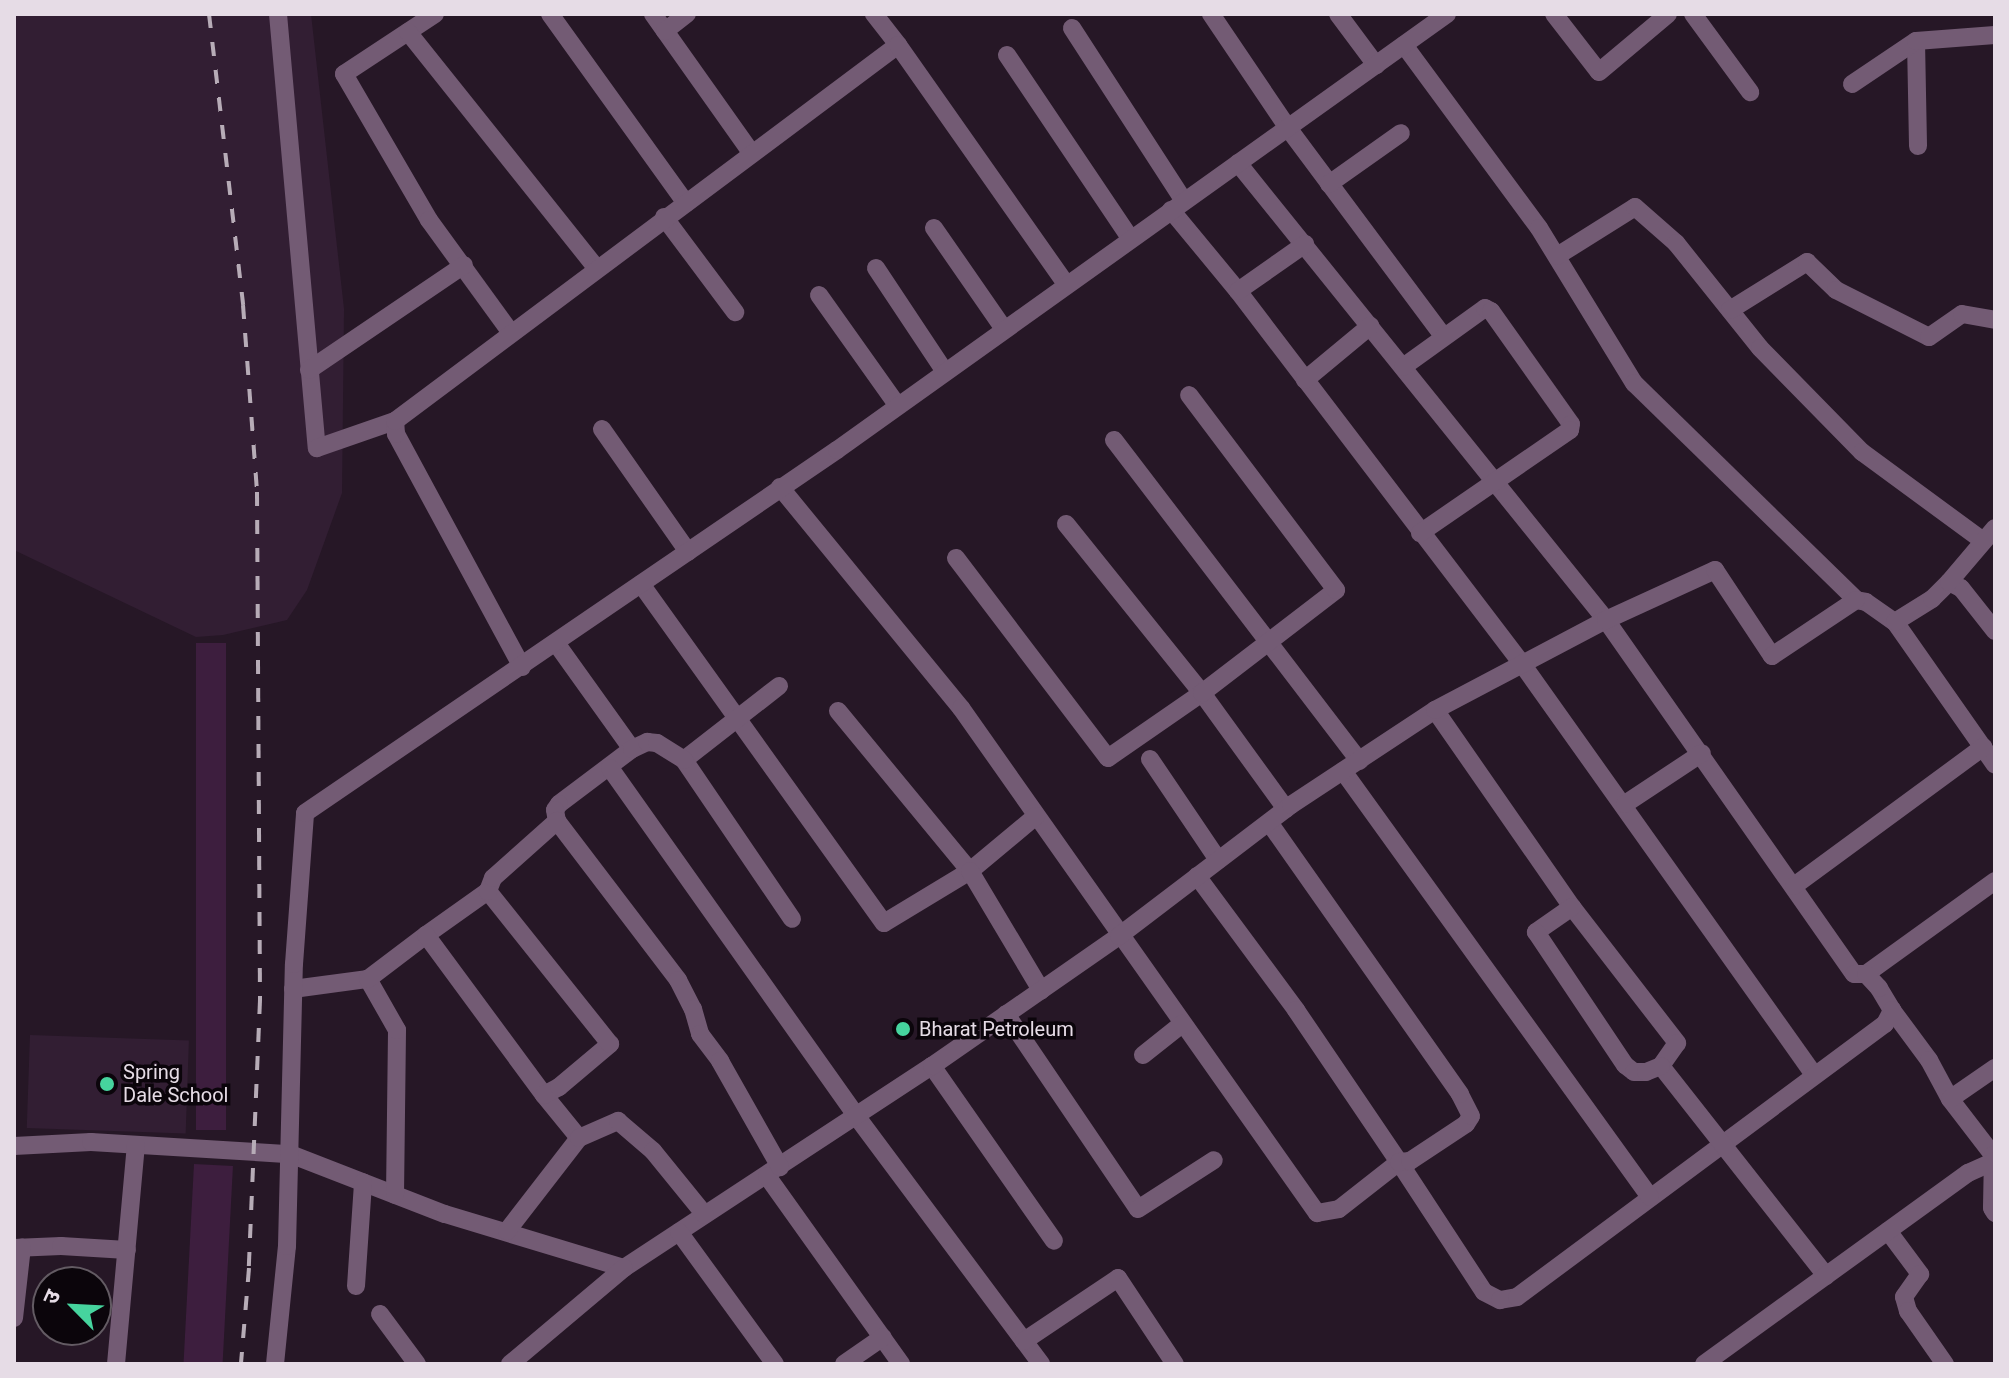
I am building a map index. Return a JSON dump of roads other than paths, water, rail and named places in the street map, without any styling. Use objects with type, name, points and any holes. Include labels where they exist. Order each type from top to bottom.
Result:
[{"type":"street","points":[[278,14],[317,448],[395,421],[898,45]]},
{"type":"street","points":[[550,14],[686,203]]},
{"type":"street","points":[[653,14],[752,154]]},
{"type":"street","points":[[665,31],[687,14]]},
{"type":"street","points":[[874,14],[1066,284]]},
{"type":"street","points":[[1211,14],[1288,128],[1443,336]]},
{"type":"street","points":[[1338,14],[1376,65]]},
{"type":"street","points":[[275,1364],[287,1246],[293,989],[305,813],[522,667],[898,406],[1447,14]]},
{"type":"street","points":[[1554,14],[1599,72],[1668,14]]},
{"type":"street","points":[[1693,14],[1750,92]]},
{"type":"street","points":[[432,15],[344,74],[429,220],[511,333]]},
{"type":"street","points":[[1072,28],[1178,205],[1238,291],[1625,804],[1814,1074]]},
{"type":"street","points":[[408,32],[597,269]]},
{"type":"street","points":[[1852,84],[1916,41],[1995,35]]},
{"type":"street","points":[[1916,41],[1918,146]]},
{"type":"street","points":[[1404,45],[1557,256],[1634,383],[1856,600],[1866,602],[1895,622],[1995,765]]},
{"type":"street","points":[[1007,55],[1130,238]]},
{"type":"street","points":[[1329,184],[1401,133]]},
{"type":"street","points":[[1238,163],[1606,620],[1854,974],[1866,974],[1991,892]]},
{"type":"street","points":[[1557,256],[1635,207],[1676,243],[1760,348],[1862,452],[1989,535],[1932,599],[1895,622]]},
{"type":"street","points":[[664,217],[735,312]]},
{"type":"street","points":[[934,228],[1004,329]]},
{"type":"street","points":[[1238,291],[1305,244]]},
{"type":"street","points":[[1730,310],[1807,262],[1836,290],[1929,337],[1962,314],[1995,320]]},
{"type":"street","points":[[309,370],[464,265]]},
{"type":"street","points":[[876,268],[945,372]]},
{"type":"street","points":[[819,295],[898,406]]},
{"type":"street","points":[[1403,367],[1485,308],[1491,311],[1571,424],[1570,430],[1420,533]]},
{"type":"street","points":[[1305,380],[1370,326]]},
{"type":"street","points":[[956,558],[1108,758],[1202,693],[1336,590],[1189,395]]},
{"type":"street","points":[[395,421],[396,434],[522,667]]},
{"type":"street","points":[[602,429],[688,552]]},
{"type":"street","points":[[1114,440],[1270,641],[1351,766],[1650,1197]]},
{"type":"street","points":[[780,487],[961,708],[1317,1213],[1339,1209],[1399,1162],[1410,1161],[1466,1124],[1471,1116],[1269,822]]},
{"type":"street","points":[[1066,524],[1202,693],[1286,809]]},
{"type":"street","points":[[510,1364],[624,1268],[932,1066],[1119,936],[1286,809],[1435,710],[1606,620],[1715,570],[1772,656],[1856,600]]},
{"type":"street","points":[[1949,582],[1961,588],[1995,631]]},
{"type":"street","points":[[641,584],[884,923],[970,871],[1036,816]]},
{"type":"street","points":[[556,643],[632,749]]},
{"type":"street","points":[[684,760],[779,686]]},
{"type":"street","points":[[1435,710],[1572,907],[1677,1043],[1661,1066],[1646,1072],[1634,1072],[1625,1065],[1536,932],[1572,907]]},
{"type":"street","points":[[838,711],[970,871],[1041,990]]},
{"type":"street","points":[[792,919],[684,760],[657,743],[647,742],[632,749],[555,810],[557,821],[678,980],[693,1009],[700,1034],[720,1061],[773,1171],[901,1364]]},
{"type":"street","points":[[1794,886],[1983,747]]},
{"type":"street","points":[[1625,804],[1702,753]]},
{"type":"street","points":[[1150,759],[1218,860]]},
{"type":"street","points":[[610,768],[857,1117],[1041,1364]]},
{"type":"street","points":[[293,989],[368,979],[488,891],[493,878],[557,821]]},
{"type":"street","points":[[1197,876],[1296,1010],[1484,1292],[1500,1300],[1517,1297],[1885,1024],[1892,1010]]},
{"type":"street","points":[[488,891],[610,1044],[559,1087],[544,1095]]},
{"type":"street","points":[[426,935],[579,1138]]},
{"type":"street","points":[[1866,974],[1929,1060],[1950,1099],[1995,1161],[1994,1209]]},
{"type":"street","points":[[368,979],[397,1030],[395,1195]]},
{"type":"street","points":[[1006,1014],[1138,1209],[1214,1160]]},
{"type":"street","points":[[1143,1055],[1182,1024]]},
{"type":"street","points":[[932,1066],[1054,1241]]},
{"type":"street","points":[[1661,1066],[1826,1276]]},
{"type":"street","points":[[1950,1099],[1995,1068]]},
{"type":"street","points":[[507,1231],[579,1138],[618,1121],[653,1151],[705,1215]]},
{"type":"street","points":[[14,1146],[91,1142],[290,1154],[445,1214],[624,1268]]},
{"type":"street","points":[[116,1364],[136,1145]]},
{"type":"street","points":[[1704,1364],[1968,1173],[1995,1161]]},
{"type":"street","points":[[356,1286],[363,1182]]},
{"type":"street","points":[[1888,1231],[1920,1274],[1904,1297],[1908,1311],[1945,1364]]},
{"type":"street","points":[[679,1232],[775,1364]]},
{"type":"street","points":[[14,1318],[18,1248],[61,1246],[127,1250]]},
{"type":"street","points":[[1024,1341],[1118,1278],[1175,1364]]},
{"type":"street","points":[[380,1314],[417,1364]]},
{"type":"street","points":[[844,1364],[883,1337]]},
{"type":"railway","points":[[209,14],[243,305],[257,492],[260,1000],[249,1268],[241,1364]]},
{"type":"place","name":"Bharat Petroleum","points":[[903,1029]]},
{"type":"place","name":"Spring Dale School","points":[[107,1084]]}]
